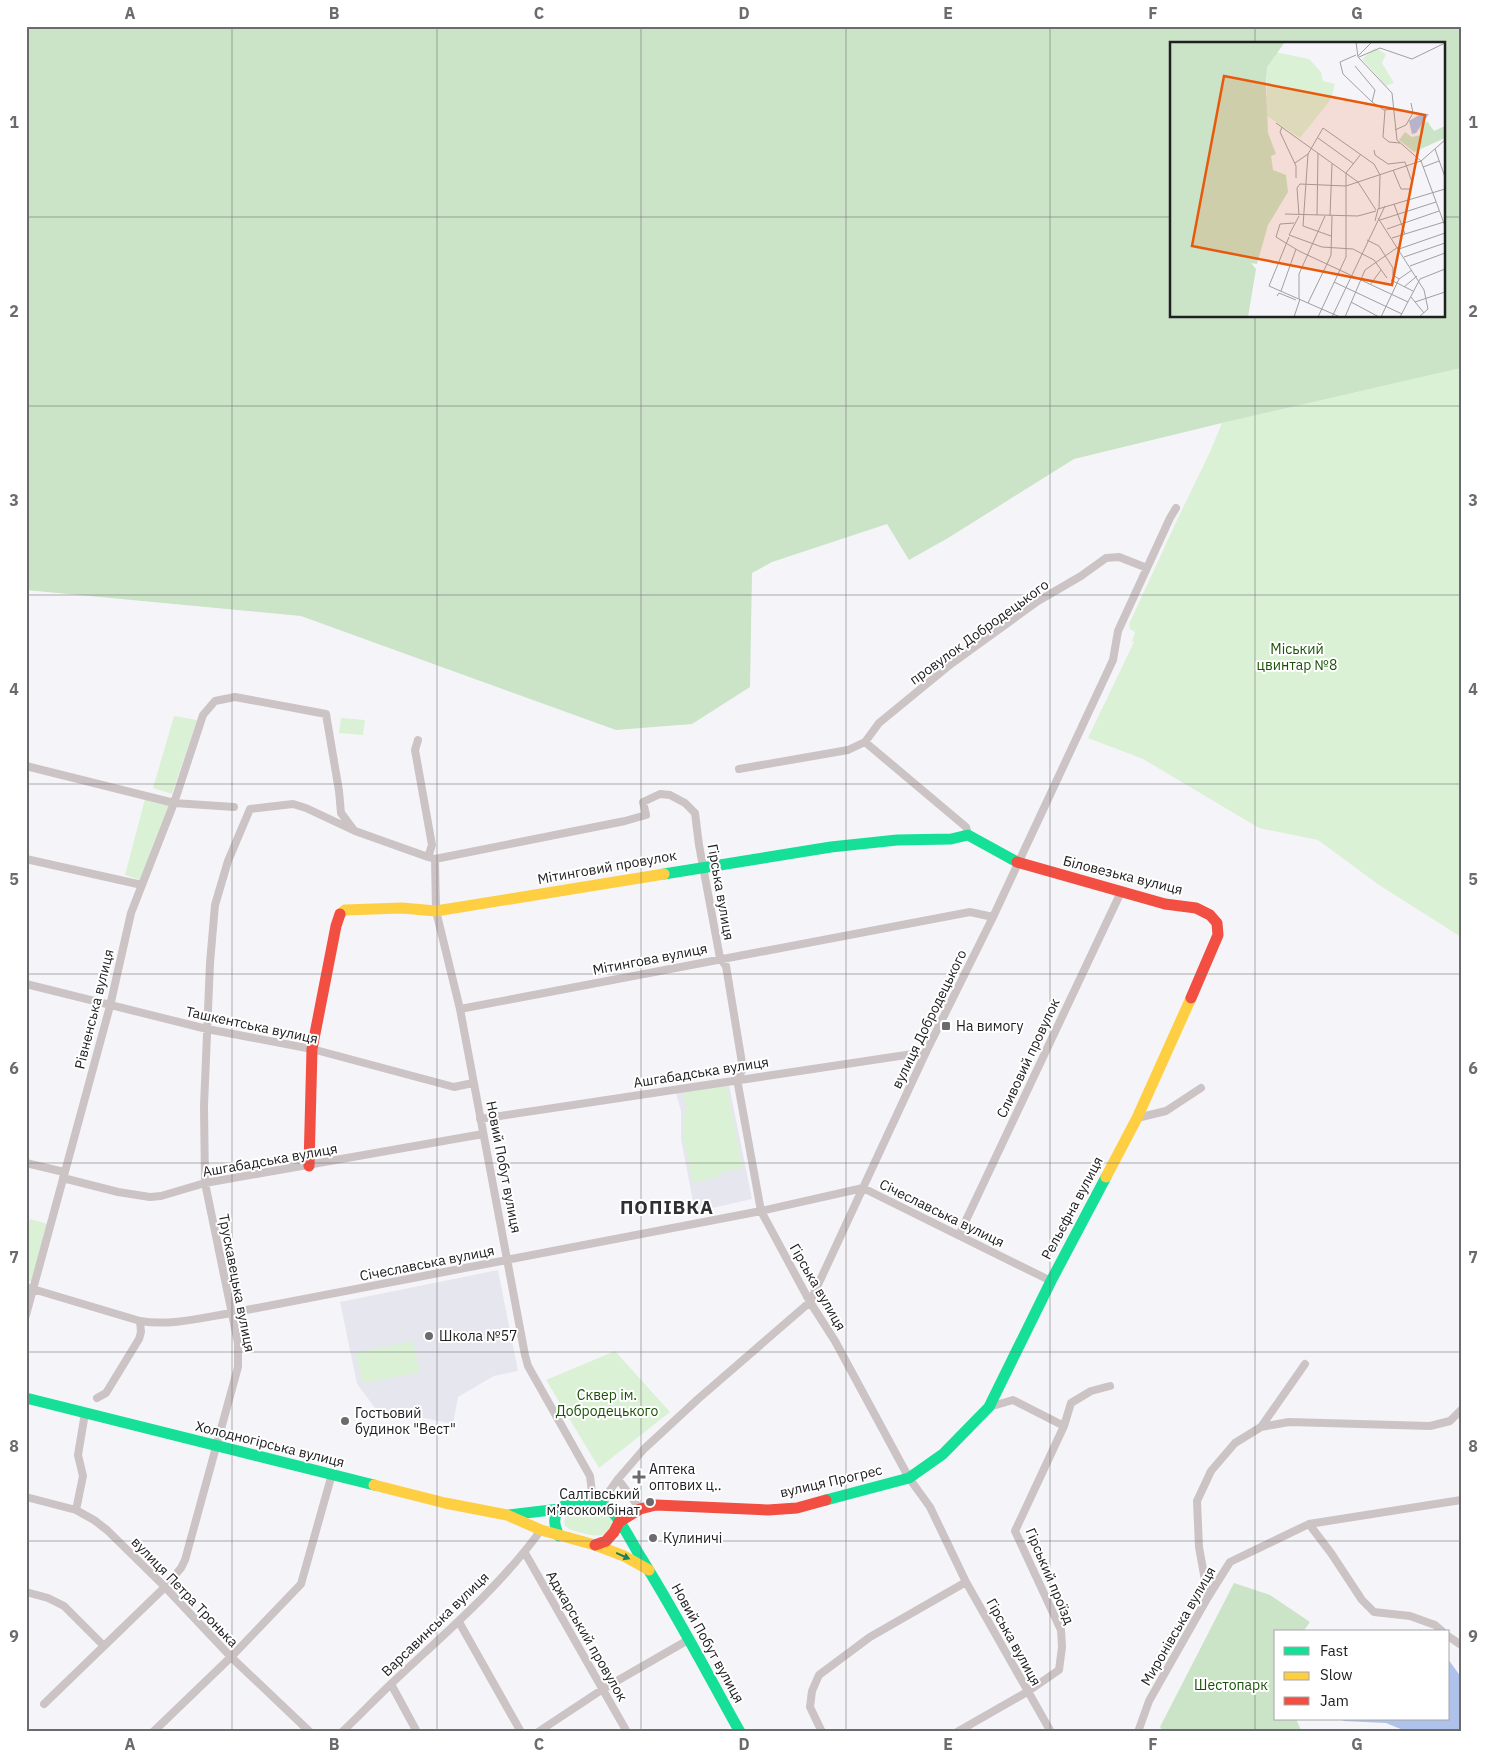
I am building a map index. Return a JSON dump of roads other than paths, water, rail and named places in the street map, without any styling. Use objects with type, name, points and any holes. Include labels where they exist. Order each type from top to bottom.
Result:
[{"type":"street","name":"вулиця Добродецького","points":[[598,1502],[608,1493],[644,1449],[690,1406],[810,1302],[926,1052],[993,917],[1113,660],[1118,631],[1176,508]]},
{"type":"street","name":"провулок Добродецького","points":[[865,742],[879,723],[951,664],[1038,601],[1082,576],[1106,558],[1119,557],[1147,568]]},
{"type":"street","name":"Рівненська вулиця","points":[[26,1315],[30,1288],[64,1175],[110,1006],[131,913],[174,803],[203,715],[215,701],[235,696],[326,714],[341,813],[355,831]]},
{"type":"street","name":"Новий Побут вулиця","points":[[418,740],[415,750],[432,845],[436,911],[460,1008],[526,1360],[590,1476],[598,1502],[616,1514],[740,1732]]},
{"type":"street","points":[[739,769],[848,750],[865,742],[966,827],[968,835]]},
{"type":"street","points":[[26,766],[174,803],[234,807]]},
{"type":"street","name":"Гірська вулиця","points":[[432,858],[625,821],[646,815],[643,802],[660,794],[670,795],[685,803],[695,814],[720,958],[726,966],[743,1069],[737,1079],[761,1211],[810,1302],[835,1341],[909,1478],[930,1507],[966,1582],[1051,1732]]},
{"type":"street","name":"Трускавецька вулиця","points":[[44,1704],[165,1587],[182,1568],[186,1560],[218,1447],[238,1367],[238,1343],[205,1183],[204,1106],[215,905],[228,861],[250,809],[293,804],[306,808],[355,831]]},
{"type":"street","points":[[355,831],[432,858]]},
{"type":"street","name":"Біловезька вулиця","points":[[968,835],[1018,863],[1165,904],[1196,908],[1210,915],[1217,923]]},
{"type":"street","name":"Мітинговий провулок","points":[[312,1050],[336,926],[339,915],[345,910],[402,908],[436,911],[704,866],[831,847],[897,840],[951,839],[968,835]]},
{"type":"street","points":[[26,859],[142,884]]},
{"type":"street","name":"Сливовий провулок","points":[[959,1235],[1121,892]]},
{"type":"street","name":"Мітингова вулиця","points":[[460,1008],[970,912],[993,917]]},
{"type":"street","name":"Рельєфна вулиця","points":[[909,1478],[943,1454],[989,1407],[1050,1281],[1137,1118],[1214,947],[1218,934],[1217,923]]},
{"type":"street","name":"Ташкентська вулиця","points":[[26,984],[207,1030],[312,1050],[454,1087],[473,1083]]},
{"type":"street","points":[[309,1166],[312,1050]]},
{"type":"street","name":"Ашгабадська вулиця","points":[[480,1118],[926,1052]]},
{"type":"street","points":[[1137,1118],[1166,1111],[1201,1088]]},
{"type":"street","name":"Ашгабадська вулиця","points":[[26,1163],[118,1192],[150,1197],[205,1183],[483,1134]]},
{"type":"street","name":"Січеславська вулиця","points":[[30,1288],[140,1321],[154,1323],[178,1322],[761,1211],[863,1188],[1050,1281]]},
{"type":"street","points":[[97,1398],[106,1393],[139,1339],[141,1332],[140,1321]]},
{"type":"street","points":[[1261,1427],[1305,1364]]},
{"type":"street","points":[[989,1407],[1013,1400],[1064,1426],[1072,1404],[1091,1391],[1110,1386]]},
{"type":"street","name":"Холодногірська вулиця","points":[[26,1398],[445,1503],[507,1515],[559,1536]]},
{"type":"street","points":[[1208,1597],[1199,1547],[1197,1501],[1211,1471],[1235,1443],[1261,1427],[1289,1422],[1430,1426],[1450,1421],[1461,1410]]},
{"type":"street","points":[[76,1510],[83,1476],[78,1455],[85,1413]]},
{"type":"street","name":"Гірський проїзд","points":[[1027,1692],[1059,1670],[1062,1647],[1061,1630],[1015,1530],[1064,1426]]},
{"type":"street","points":[[154,1732],[231,1657],[301,1584],[332,1474]]},
{"type":"street","name":"вулиця Прогрес","points":[[640,1509],[656,1504],[768,1510],[797,1508],[909,1478]]},
{"type":"street","points":[[595,1545],[606,1541],[614,1532],[619,1522],[640,1509],[618,1479]]},
{"type":"street","name":"вулиця Петра Тронька","points":[[26,1497],[76,1510],[107,1530],[165,1587],[231,1657],[310,1732]]},
{"type":"street","name":"Миронівська вулиця","points":[[1138,1732],[1149,1701],[1230,1562],[1308,1524],[1461,1500]]},
{"type":"street","points":[[598,1502],[576,1501],[559,1508],[554,1525],[559,1536],[595,1545],[624,1556],[649,1570]]},
{"type":"street","name":"Холодногірська вулиця","points":[[507,1515],[559,1508]]},
{"type":"street","points":[[1308,1524],[1331,1553],[1362,1600],[1374,1612],[1410,1616],[1435,1625],[1441,1630]]},
{"type":"street","name":"Варсавинська вулиця","points":[[342,1732],[458,1622],[525,1553],[541,1530]]},
{"type":"street","name":"Аджарський провулок","points":[[525,1553],[627,1732]]},
{"type":"street","points":[[822,1732],[810,1707],[812,1691],[819,1675],[870,1637],[966,1582]]},
{"type":"street","points":[[26,1592],[48,1598],[64,1606],[104,1646]]},
{"type":"street","points":[[458,1622],[521,1732]]},
{"type":"street","points":[[538,1732],[603,1689],[688,1640]]},
{"type":"street","points":[[391,1684],[417,1732]]},
{"type":"street","points":[[957,1732],[1027,1692]]},
{"type":"water","points":[[1450,1662],[1461,1677],[1461,1732],[1408,1732],[1386,1723],[1342,1720],[1450,1720]]},
{"type":"place","name":"На вимогу","points":[[946,1026]]},
{"type":"place","name":"Школа №57","points":[[429,1336]]},
{"type":"place","name":"Гостьовий будинок \"Вест\"","points":[[345,1421]]},
{"type":"place","name":"Аптека оптових ц‥","points":[[639,1477]]},
{"type":"place","name":"Салтівський м’ясокомбінат","points":[[650,1502]]},
{"type":"place","name":"Кулиничі","points":[[653,1538]]},
{"type":"district","name":"ПОПІВКА","points":[[667,1207]]},
{"type":"park label","name":"Міський цвинтар №8","points":[[1297,658]]},
{"type":"park label","name":"Сквер ім. Добродецького","points":[[607,1404]]},
{"type":"park label","name":"Шестопарк","points":[[1231,1685]]}]
